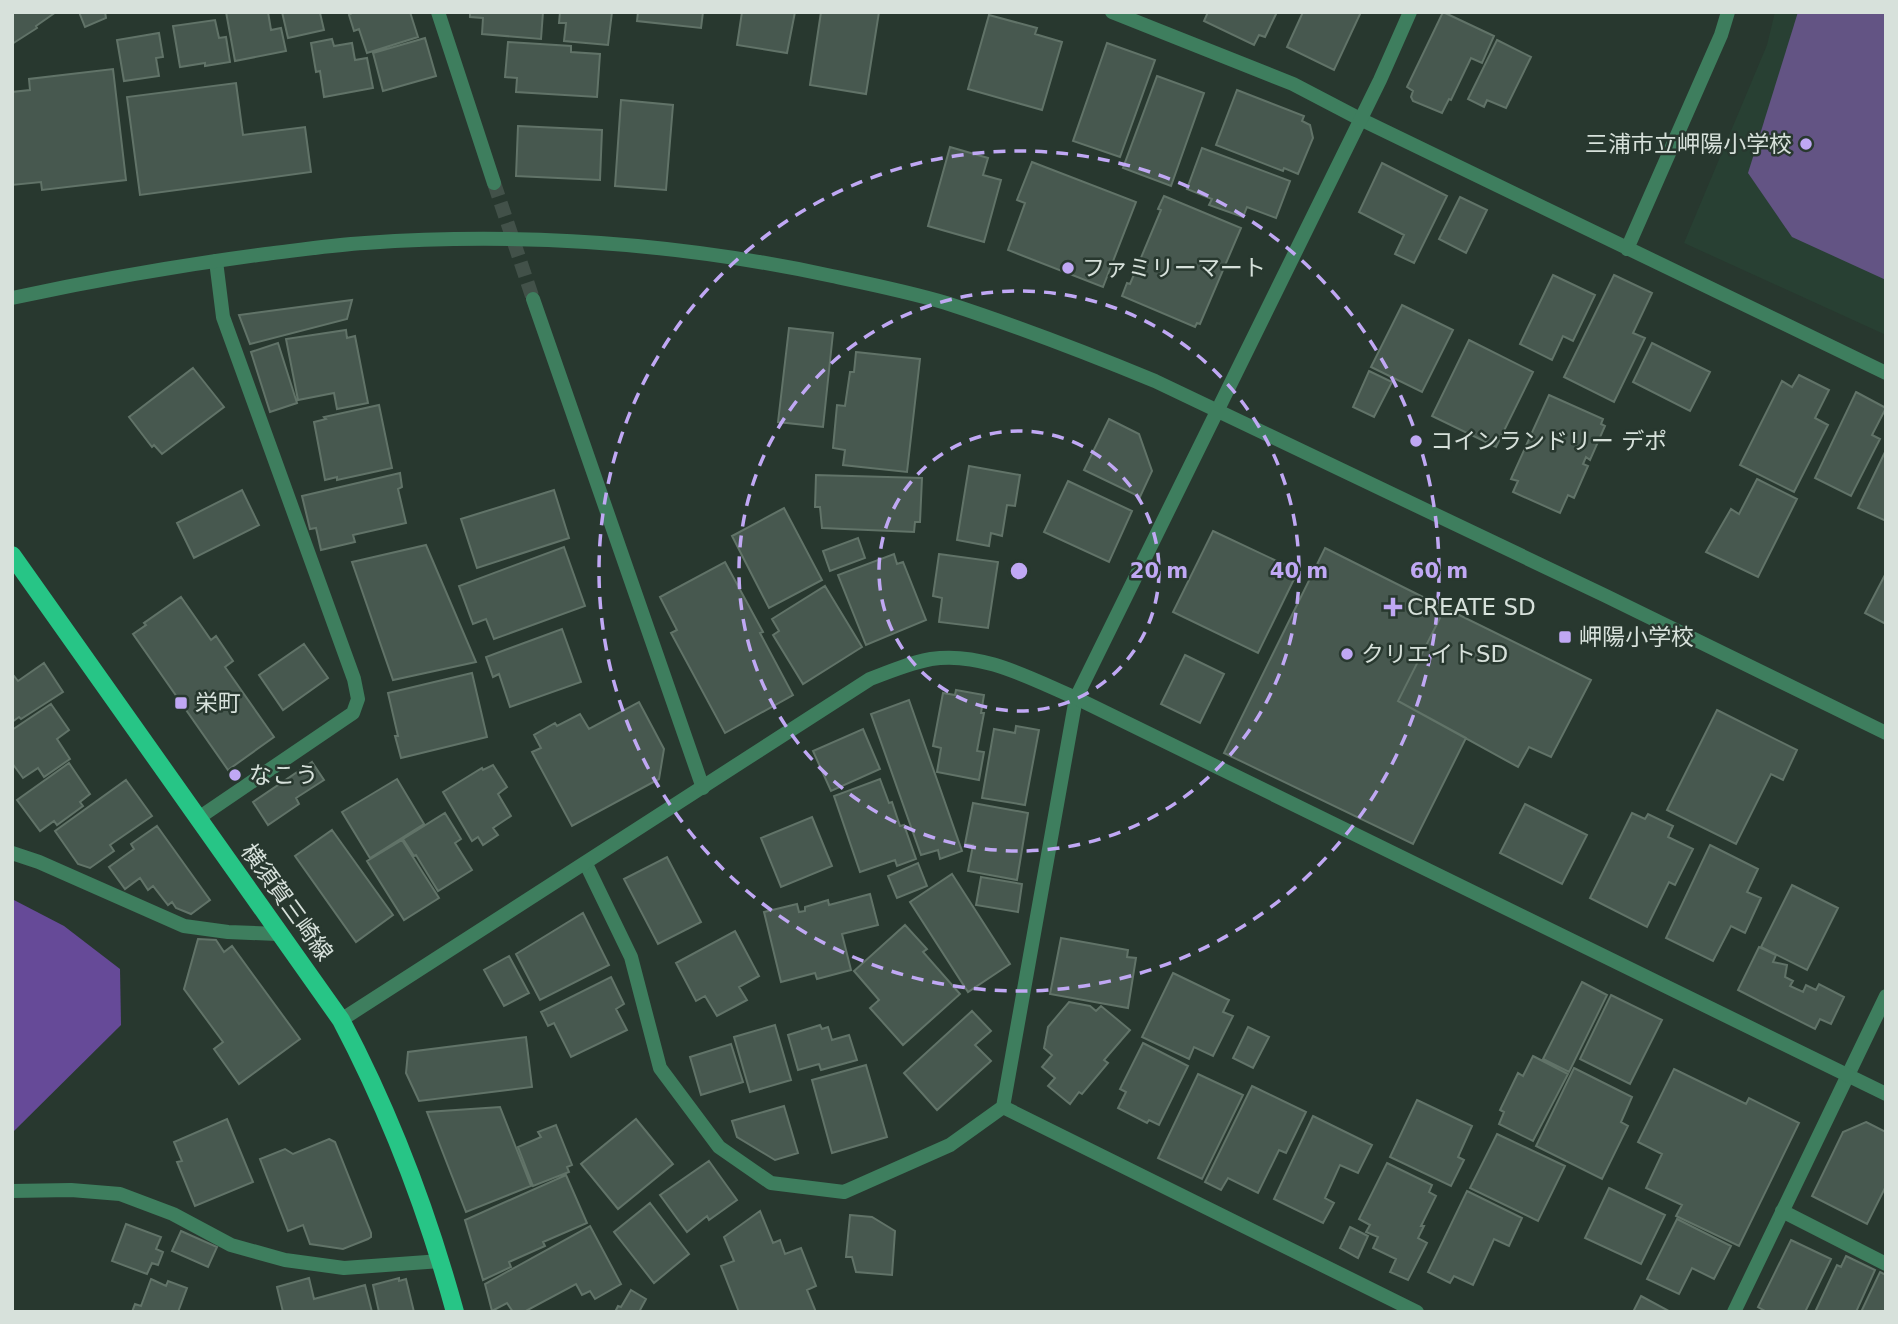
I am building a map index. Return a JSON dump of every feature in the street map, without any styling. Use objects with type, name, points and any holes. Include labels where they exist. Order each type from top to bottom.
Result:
[{"type":"main road","name":"横須賀三崎線","points":[[12,555],[341,1020],[373,1081],[392,1125],[418,1192],[455,1312]]},
{"type":"street","points":[[438,12],[494,183]]},
{"type":"street","points":[[1112,12],[1293,84],[1360,119],[1886,373]]},
{"type":"street","points":[[586,864],[631,957],[660,1068],[719,1147],[771,1183],[845,1192],[950,1145],[1003,1107],[1076,698],[1410,12]]},
{"type":"street","points":[[1628,248],[1721,35],[1728,12]]},
{"type":"street","points":[[12,298],[96,280],[216,261],[364,243],[449,239],[604,243],[743,259],[878,286],[945,303],[1094,356],[1216,410],[1886,733]]},
{"type":"street","points":[[197,819],[354,713],[358,699],[354,679],[223,317],[216,261]]},
{"type":"street","points":[[533,299],[703,788]]},
{"type":"street","points":[[341,1020],[870,680],[913,663],[933,659],[970,659],[1000,666],[1076,698],[1886,1094]]},
{"type":"street","points":[[12,853],[40,862],[184,926],[228,932],[278,934]]},
{"type":"street","points":[[1734,1312],[1886,996]]},
{"type":"street","points":[[1003,1107],[1417,1312]]},
{"type":"street","points":[[12,1191],[71,1190],[120,1194],[173,1214],[232,1245],[285,1260],[344,1268],[441,1261]]},
{"type":"street","points":[[1782,1211],[1886,1264]]},
{"type":"shaded area","name":"三浦市立岬陽小学校","points":[[1775,12],[1886,12],[1886,335],[1684,243],[1767,45]]},
{"type":"shaded area","name":"三浦市立岬陽小学校","points":[[1798,12],[1886,12],[1886,280],[1792,237],[1748,173]]},
{"type":"shaded area","points":[[12,899],[64,926],[120,969],[121,1025],[12,1133]]},
{"type":"building","points":[[12,12],[56,12],[12,44]]},
{"type":"building","points":[[79,12],[105,12],[106,18],[85,27]]},
{"type":"building","points":[[226,12],[268,12],[271,30],[281,28],[286,51],[235,61]]},
{"type":"building","points":[[282,12],[323,12],[320,13],[324,30],[288,38]]},
{"type":"building","points":[[354,12],[410,12],[418,37],[367,53],[359,29],[354,31],[349,15]]},
{"type":"building","points":[[470,12],[543,12],[541,39],[482,34],[483,18],[470,17]]},
{"type":"building","points":[[560,12],[612,12],[608,45],[564,41],[566,23],[559,23]]},
{"type":"building","points":[[638,12],[703,12],[701,28],[637,21]]},
{"type":"building","points":[[742,12],[795,12],[787,53],[737,45]]},
{"type":"building","points":[[821,12],[879,12],[866,94],[810,85]]},
{"type":"building","points":[[1208,12],[1276,14],[1265,37],[1259,35],[1254,45],[1204,21]]},
{"type":"building","points":[[1303,12],[1361,12],[1334,70],[1287,47]]},
{"type":"building","points":[[1443,12],[1494,36],[1482,63],[1471,58],[1442,113],[1413,101],[1413,91],[1407,87]]},
{"type":"building","points":[[989,15],[1037,28],[1035,34],[1062,42],[1042,110],[968,89]]},
{"type":"building","points":[[215,20],[219,38],[226,37],[230,62],[180,67],[173,26]]},
{"type":"building","points":[[159,33],[163,57],[156,58],[159,76],[124,81],[117,40]]},
{"type":"building","points":[[425,38],[436,76],[383,91],[373,53]]},
{"type":"building","points":[[332,39],[334,46],[352,43],[355,60],[367,58],[373,88],[324,97],[320,71],[316,72],[311,43]]},
{"type":"building","points":[[1497,40],[1531,57],[1506,108],[1487,100],[1484,107],[1468,99]]},
{"type":"building","points":[[508,42],[571,46],[571,52],[600,54],[597,97],[516,92],[517,78],[505,77]]},
{"type":"building","points":[[1107,43],[1155,60],[1120,157],[1073,141]]},
{"type":"building","points":[[113,69],[126,180],[42,190],[41,182],[12,185],[12,92],[30,90],[29,79]]},
{"type":"building","points":[[1157,76],[1204,93],[1171,186],[1123,168]]},
{"type":"building","points":[[236,83],[243,135],[305,127],[311,172],[140,195],[127,97]]},
{"type":"building","points":[[1237,90],[1304,116],[1302,121],[1310,125],[1313,138],[1298,174],[1284,168],[1283,171],[1216,145]]},
{"type":"building","points":[[621,100],[673,105],[666,190],[615,186]]},
{"type":"building","points":[[518,126],[602,130],[600,180],[516,176]]},
{"type":"building","points":[[950,147],[988,158],[983,175],[1001,180],[984,242],[928,226]]},
{"type":"building","points":[[1202,148],[1290,181],[1276,218],[1247,207],[1243,217],[1209,205],[1212,199],[1187,189]]},
{"type":"building","points":[[1032,162],[1136,202],[1103,287],[1008,250],[1025,203],[1017,200]]},
{"type":"building","points":[[1382,163],[1447,196],[1414,263],[1395,254],[1404,235],[1359,212]]},
{"type":"building","points":[[1164,196],[1241,228],[1200,324],[1197,323],[1195,327],[1122,296],[1127,283],[1130,284],[1161,210],[1158,209]]},
{"type":"building","points":[[1460,197],[1487,210],[1466,253],[1439,239]]},
{"type":"building","points":[[1553,275],[1595,295],[1573,341],[1563,336],[1552,360],[1520,344]]},
{"type":"building","points":[[1614,275],[1652,293],[1633,333],[1645,338],[1614,402],[1564,377]]},
{"type":"building","points":[[352,300],[347,319],[250,344],[239,315]]},
{"type":"building","points":[[1402,305],[1453,330],[1422,392],[1371,367]]},
{"type":"building","points":[[789,328],[833,333],[823,427],[778,422]]},
{"type":"building","points":[[346,330],[347,338],[355,336],[368,403],[337,409],[334,393],[298,400],[286,339]]},
{"type":"building","points":[[1469,340],[1533,372],[1496,447],[1432,416]]},
{"type":"building","points":[[278,343],[297,403],[270,412],[251,352]]},
{"type":"building","points":[[1652,343],[1710,372],[1690,411],[1633,382]]},
{"type":"building","points":[[856,352],[920,359],[907,472],[843,465],[845,450],[833,448],[837,405],[845,406]]},
{"type":"building","points":[[193,368],[224,407],[162,454],[154,445],[152,447],[129,417]]},
{"type":"building","points":[[1369,371],[1392,382],[1374,417],[1353,407]]},
{"type":"building","points":[[1799,375],[1829,390],[1815,418],[1828,425],[1794,492],[1740,465],[1782,381],[1792,387]]},
{"type":"building","points":[[1856,392],[1886,408],[1872,435],[1880,439],[1851,496],[1815,478]]},
{"type":"building","points":[[1549,395],[1603,419],[1601,424],[1605,426],[1590,460],[1586,457],[1583,464],[1588,466],[1574,498],[1568,495],[1560,513],[1513,492],[1518,481],[1511,479]]},
{"type":"building","points":[[379,405],[392,468],[337,480],[337,477],[325,480],[314,422],[326,419],[324,417]]},
{"type":"building","points":[[1109,419],[1139,434],[1152,471],[1140,497],[1084,470]]},
{"type":"building","points":[[1886,450],[1886,521],[1858,508]]},
{"type":"building","points":[[969,466],[1020,475],[1015,506],[1007,505],[1002,536],[991,533],[989,546],[957,540]]},
{"type":"building","points":[[400,473],[402,487],[398,489],[406,523],[353,535],[355,542],[321,550],[316,528],[310,529],[302,496]]},
{"type":"building","points":[[816,475],[922,478],[920,522],[915,522],[914,532],[822,528],[820,507],[815,507]]},
{"type":"building","points":[[1757,479],[1797,499],[1758,577],[1706,552],[1731,509],[1739,514]]},
{"type":"building","points":[[1068,481],[1132,511],[1109,562],[1044,532]]},
{"type":"building","points":[[242,490],[259,525],[194,558],[177,523]]},
{"type":"building","points":[[554,490],[569,538],[477,568],[461,519]]},
{"type":"building","points":[[784,508],[822,580],[769,608],[732,536]]},
{"type":"building","points":[[1213,531],[1298,571],[1258,653],[1173,612]]},
{"type":"building","points":[[858,538],[865,558],[830,571],[823,551]]},
{"type":"building","points":[[426,545],[476,662],[393,680],[352,562]]},
{"type":"building","points":[[564,547],[585,606],[494,639],[486,619],[473,624],[459,586]]},
{"type":"building","name":"クリエイトSD","points":[[1325,548],[1445,608],[1398,701],[1466,738],[1413,844],[1224,753]]},
{"type":"building","points":[[894,554],[897,564],[903,562],[926,620],[866,645],[838,575]]},
{"type":"building","points":[[939,554],[998,562],[988,628],[939,622],[942,598],[933,596]]},
{"type":"building","points":[[725,562],[793,695],[725,733],[671,633],[677,630],[660,597]]},
{"type":"building","points":[[1886,573],[1886,624],[1865,613]]},
{"type":"building","points":[[825,586],[862,647],[803,684],[773,635],[779,631],[772,619]]},
{"type":"building","points":[[181,597],[211,640],[216,636],[233,661],[225,667],[274,737],[228,770],[133,634]]},
{"type":"building","points":[[1445,608],[1591,680],[1551,757],[1529,747],[1518,767],[1398,701]]},
{"type":"building","points":[[562,629],[581,682],[510,707],[499,674],[493,677],[486,657]]},
{"type":"building","points":[[304,644],[328,678],[283,710],[259,675]]},
{"type":"building","points":[[1185,655],[1224,674],[1200,723],[1161,704]]},
{"type":"building","points":[[44,663],[63,692],[12,722],[12,677],[18,681]]},
{"type":"building","points":[[472,673],[487,737],[401,758],[388,693]]},
{"type":"building","points":[[956,690],[984,695],[981,713],[984,713],[977,751],[984,752],[979,780],[937,772],[941,748],[933,746],[943,693],[955,695]]},
{"type":"building","points":[[909,700],[962,851],[940,859],[938,850],[921,855],[871,714]]},
{"type":"building","points":[[639,702],[664,749],[659,779],[572,826],[532,752],[541,748],[534,735],[555,723],[557,726],[580,714],[589,729]]},
{"type":"building","points":[[51,704],[69,730],[57,739],[70,759],[44,777],[38,768],[23,778],[12,763],[12,730]]},
{"type":"building","points":[[1717,710],[1797,750],[1783,780],[1771,774],[1736,844],[1667,810]]},
{"type":"building","points":[[1016,726],[1039,730],[1025,805],[982,798],[994,729],[1015,733]]},
{"type":"building","points":[[863,729],[880,769],[831,791],[813,751]]},
{"type":"building","points":[[312,762],[324,780],[296,798],[299,804],[268,825],[253,802]]},
{"type":"building","points":[[69,763],[90,794],[80,802],[83,806],[57,825],[54,821],[40,831],[17,800]]},
{"type":"building","points":[[493,765],[507,787],[498,794],[511,816],[493,828],[498,835],[483,845],[478,837],[472,841],[443,792],[482,768],[483,770]]},
{"type":"building","points":[[397,779],[424,824],[370,858],[342,812]]},
{"type":"building","points":[[880,779],[900,826],[904,825],[916,859],[897,866],[895,860],[860,872],[834,796]]},
{"type":"building","points":[[126,780],[152,816],[110,845],[114,851],[90,868],[78,864],[55,831]]},
{"type":"building","points":[[973,803],[1028,813],[1017,880],[968,871],[973,845],[965,844]]},
{"type":"building","points":[[1525,804],[1587,835],[1562,884],[1500,853]]},
{"type":"building","points":[[445,813],[461,839],[455,843],[472,870],[438,891],[403,839]]},
{"type":"building","points":[[1632,813],[1645,819],[1648,814],[1673,826],[1668,837],[1693,849],[1675,885],[1669,882],[1647,927],[1590,898]]},
{"type":"building","points":[[812,817],[832,866],[781,887],[761,838]]},
{"type":"building","points":[[157,826],[210,900],[191,914],[176,908],[172,902],[168,905],[153,886],[148,890],[140,878],[125,889],[109,867],[134,849],[131,844]]},
{"type":"building","points":[[332,830],[393,915],[356,942],[295,856]]},
{"type":"building","points":[[402,840],[439,898],[404,920],[367,861]]},
{"type":"building","points":[[1710,845],[1758,869],[1747,892],[1761,898],[1745,933],[1731,926],[1713,961],[1666,938]]},
{"type":"building","points":[[667,857],[701,922],[658,944],[624,879]]},
{"type":"building","points":[[918,863],[927,886],[897,898],[888,876]]},
{"type":"building","points":[[952,874],[1010,964],[968,992],[910,902]]},
{"type":"building","points":[[981,877],[1022,884],[1018,912],[976,905]]},
{"type":"building","points":[[1792,885],[1838,908],[1807,970],[1761,947]]},
{"type":"building","points":[[870,894],[878,925],[842,934],[851,970],[817,979],[815,973],[781,982],[764,912],[797,904],[799,912],[805,911],[805,907],[828,900],[829,905]]},
{"type":"building","points":[[583,913],[609,965],[540,1000],[516,954]]},
{"type":"building","points":[[905,925],[927,949],[923,952],[960,994],[903,1045],[870,1008],[879,1000],[854,971]]},
{"type":"building","points":[[735,931],[759,976],[739,987],[747,1000],[717,1016],[705,996],[696,1001],[676,963]]},
{"type":"building","points":[[1061,938],[1128,950],[1127,957],[1136,958],[1128,1008],[1050,994]]},
{"type":"building","points":[[198,939],[216,940],[224,952],[232,946],[300,1039],[239,1084],[214,1049],[223,1042],[184,989]]},
{"type":"building","points":[[1759,947],[1776,955],[1773,962],[1787,965],[1785,977],[1793,981],[1790,986],[1803,992],[1806,985],[1816,990],[1819,984],[1844,997],[1831,1024],[1820,1019],[1815,1029],[1738,990]]},
{"type":"building","points":[[509,956],[529,993],[504,1006],[484,970]]},
{"type":"building","points":[[1173,973],[1229,1000],[1223,1012],[1233,1016],[1213,1056],[1194,1047],[1189,1059],[1142,1037]]},
{"type":"building","points":[[611,977],[624,1004],[616,1009],[627,1030],[571,1057],[554,1023],[548,1026],[541,1012]]},
{"type":"building","points":[[1582,982],[1607,995],[1569,1072],[1543,1059]]},
{"type":"building","points":[[1611,995],[1662,1020],[1630,1084],[1580,1059]]},
{"type":"building","points":[[1069,1002],[1090,1006],[1096,1011],[1101,1006],[1130,1030],[1104,1060],[1108,1063],[1070,1104],[1048,1086],[1055,1078],[1042,1067],[1052,1055],[1044,1048],[1048,1027]]},
{"type":"building","points":[[972,1011],[991,1031],[975,1045],[991,1061],[937,1110],[904,1073]]},
{"type":"building","points":[[775,1025],[791,1080],[750,1092],[734,1037]]},
{"type":"building","points":[[820,1025],[822,1029],[828,1027],[832,1040],[849,1035],[857,1060],[821,1070],[819,1064],[798,1070],[788,1035]]},
{"type":"building","points":[[1248,1027],[1269,1037],[1253,1068],[1233,1058]]},
{"type":"building","points":[[526,1037],[532,1087],[419,1101],[406,1073],[408,1052]]},
{"type":"building","points":[[1143,1043],[1188,1066],[1159,1125],[1149,1120],[1147,1123],[1118,1108],[1126,1092],[1120,1089]]},
{"type":"building","points":[[731,1044],[743,1082],[701,1095],[690,1057]]},
{"type":"building","points":[[1533,1056],[1568,1074],[1533,1141],[1499,1124],[1504,1112],[1500,1110],[1518,1073],[1523,1076]]},
{"type":"building","points":[[866,1065],[887,1137],[832,1153],[812,1080]]},
{"type":"building","points":[[1574,1068],[1632,1097],[1621,1122],[1628,1126],[1602,1179],[1536,1146]]},
{"type":"building","points":[[1674,1069],[1746,1104],[1749,1098],[1799,1123],[1739,1246],[1676,1216],[1682,1205],[1646,1188],[1662,1154],[1638,1142]]},
{"type":"building","points":[[1198,1074],[1243,1095],[1202,1179],[1158,1158]]},
{"type":"building","points":[[1252,1086],[1306,1112],[1286,1153],[1279,1150],[1258,1193],[1228,1178],[1221,1190],[1205,1182]]},
{"type":"building","points":[[1417,1100],[1472,1126],[1458,1157],[1464,1160],[1451,1186],[1390,1157]]},
{"type":"building","points":[[784,1106],[798,1153],[775,1160],[737,1137],[732,1121]]},
{"type":"building","points":[[500,1107],[531,1186],[466,1212],[427,1112]]},
{"type":"building","points":[[1313,1116],[1372,1145],[1358,1173],[1340,1165],[1325,1198],[1334,1203],[1323,1223],[1274,1199]]},
{"type":"building","points":[[227,1119],[253,1182],[195,1206],[177,1162],[182,1161],[174,1142]]},
{"type":"building","points":[[636,1119],[673,1164],[618,1209],[581,1164]]},
{"type":"building","points":[[1866,1122],[1886,1132],[1886,1186],[1867,1224],[1812,1196],[1843,1132]]},
{"type":"building","points":[[556,1125],[572,1165],[567,1167],[569,1172],[533,1186],[518,1147],[541,1137],[538,1132]]},
{"type":"building","points":[[1497,1134],[1565,1166],[1538,1221],[1470,1188]]},
{"type":"building","points":[[329,1139],[335,1142],[371,1233],[368,1239],[343,1249],[310,1244],[303,1225],[288,1231],[260,1159],[285,1149],[293,1154]]},
{"type":"building","points":[[709,1161],[737,1200],[709,1220],[707,1216],[687,1232],[660,1195]]},
{"type":"building","points":[[1387,1163],[1432,1185],[1429,1192],[1436,1196],[1418,1238],[1427,1243],[1408,1280],[1390,1272],[1396,1259],[1373,1248],[1378,1237],[1366,1232],[1370,1225],[1359,1219]]},
{"type":"building","points":[[566,1175],[587,1223],[543,1242],[545,1246],[509,1262],[511,1267],[483,1280],[465,1220]]},
{"type":"building","points":[[1609,1188],[1665,1215],[1641,1264],[1585,1238]]},
{"type":"building","points":[[1467,1191],[1522,1218],[1509,1246],[1494,1239],[1473,1285],[1454,1276],[1450,1283],[1428,1272]]},
{"type":"building","points":[[650,1203],[689,1254],[654,1283],[614,1232]]},
{"type":"building","points":[[760,1211],[773,1243],[780,1240],[785,1254],[801,1248],[816,1286],[807,1290],[816,1312],[739,1312],[721,1266],[734,1261],[724,1237]]},
{"type":"building","points":[[850,1215],[872,1217],[895,1231],[892,1275],[856,1272],[852,1257],[846,1257]]},
{"type":"building","points":[[1677,1219],[1731,1246],[1714,1279],[1692,1268],[1679,1294],[1647,1279]]},
{"type":"building","points":[[126,1224],[161,1237],[156,1249],[163,1252],[158,1265],[152,1263],[147,1274],[112,1261]]},
{"type":"building","points":[[590,1226],[621,1284],[595,1299],[590,1291],[582,1295],[576,1284],[524,1312],[513,1312],[507,1303],[492,1311],[485,1284]]},
{"type":"building","points":[[1350,1227],[1368,1236],[1358,1258],[1340,1248]]},
{"type":"building","points":[[181,1231],[217,1247],[208,1267],[172,1251]]},
{"type":"building","points":[[1791,1240],[1831,1259],[1805,1312],[1767,1312],[1758,1307]]},
{"type":"building","points":[[1846,1256],[1875,1270],[1856,1312],[1815,1312],[1837,1265],[1841,1267]]},
{"type":"building","points":[[1880,1272],[1886,1275],[1886,1312],[1861,1312]]},
{"type":"building","points":[[309,1278],[314,1299],[365,1285],[372,1312],[283,1312],[277,1287]]},
{"type":"building","points":[[399,1278],[399,1281],[406,1279],[414,1312],[379,1312],[373,1285]]},
{"type":"building","points":[[151,1279],[166,1286],[168,1281],[187,1288],[178,1312],[132,1312],[135,1304],[141,1306]]},
{"type":"building","points":[[631,1290],[646,1299],[639,1312],[615,1312],[618,1306],[621,1307]]},
{"type":"building","points":[[1641,1296],[1669,1311],[1669,1312],[1633,1312]]},
{"type":"tunnel","points":[[494,183],[533,299]]},
{"type":"place","name":"三浦市立岬陽小学校","points":[[1806,144]]},
{"type":"place","name":"ファミリーマート","points":[[1068,268]]},
{"type":"place","name":"コインランドリー デポ","points":[[1416,441]]},
{"type":"place","name":"CREATE SD","points":[[1393,607]]},
{"type":"place","name":"岬陽小学校","points":[[1565,637]]},
{"type":"place","name":"クリエイトSD","points":[[1347,654]]},
{"type":"place","name":"栄町","points":[[181,703]]},
{"type":"place","name":"なこう","points":[[235,775]]}]
